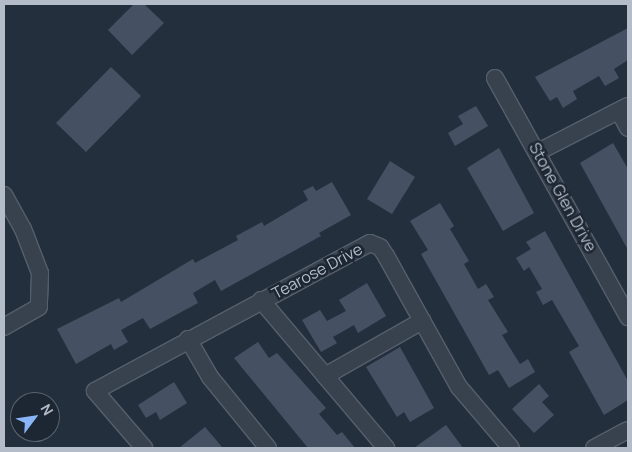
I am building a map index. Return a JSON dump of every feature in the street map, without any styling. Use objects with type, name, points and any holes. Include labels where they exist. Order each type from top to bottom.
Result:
[{"type":"street","name":"Stone Glen Drive","points":[[495,78],[538,152],[628,317]]},
{"type":"street","points":[[538,152],[624,109],[628,128]]},
{"type":"street","points":[[4,195],[23,229],[40,273],[39,307],[4,327]]},
{"type":"street","name":"Tearose Drive","points":[[144,448],[95,391],[188,339],[370,243],[380,247],[459,387],[511,448]]},
{"type":"street","points":[[261,300],[386,448]]},
{"type":"street","points":[[325,376],[422,320]]},
{"type":"street","points":[[188,339],[210,377],[268,448]]},
{"type":"street","points":[[594,448],[628,430]]},
{"type":"building","points":[[134,4],[144,4],[164,23],[132,55],[108,30]]},
{"type":"building","points":[[628,28],[628,60],[614,69],[619,78],[605,86],[599,76],[573,91],[577,99],[563,108],[557,97],[550,101],[535,77]]},
{"type":"building","points":[[111,67],[141,96],[86,152],[56,123]]},
{"type":"building","points":[[476,106],[488,126],[455,146],[448,133],[463,124],[458,116]]},
{"type":"building","points":[[613,143],[628,169],[628,250],[580,163]]},
{"type":"building","points":[[499,148],[534,213],[503,231],[467,168]]},
{"type":"building","points":[[390,161],[415,177],[392,214],[367,199]]},
{"type":"building","points":[[332,182],[351,215],[319,233],[321,236],[221,291],[215,280],[193,293],[198,303],[150,329],[143,318],[121,330],[128,342],[114,350],[111,344],[76,364],[57,329],[119,298],[121,302],[193,259],[195,263],[238,240],[236,236],[262,222],[264,226],[308,200],[303,191],[313,186],[316,191]]},
{"type":"building","points":[[440,203],[454,226],[450,229],[469,261],[464,264],[478,289],[486,284],[494,297],[488,300],[508,332],[502,335],[520,364],[528,359],[535,372],[509,388],[498,370],[489,375],[421,254],[428,250],[410,221]]},
{"type":"building","points":[[545,231],[628,381],[628,400],[604,415],[569,352],[579,346],[552,300],[543,305],[536,292],[542,289],[529,267],[524,271],[516,258],[531,249],[526,242]]},
{"type":"building","points":[[367,283],[386,316],[358,333],[354,325],[333,337],[337,343],[321,352],[302,320],[320,310],[327,321],[346,311],[339,300]]},
{"type":"building","points":[[258,342],[269,358],[277,353],[326,408],[319,414],[337,435],[342,432],[355,448],[308,448],[234,358]]},
{"type":"building","points":[[400,347],[434,408],[410,422],[404,412],[397,417],[366,367]]},
{"type":"building","points":[[174,382],[187,403],[160,420],[156,412],[146,418],[138,405]]},
{"type":"building","points":[[539,384],[549,396],[542,402],[554,415],[534,433],[512,409]]},
{"type":"building","points":[[446,425],[463,448],[414,448]]},
{"type":"building","points":[[205,427],[223,448],[179,448]]}]
